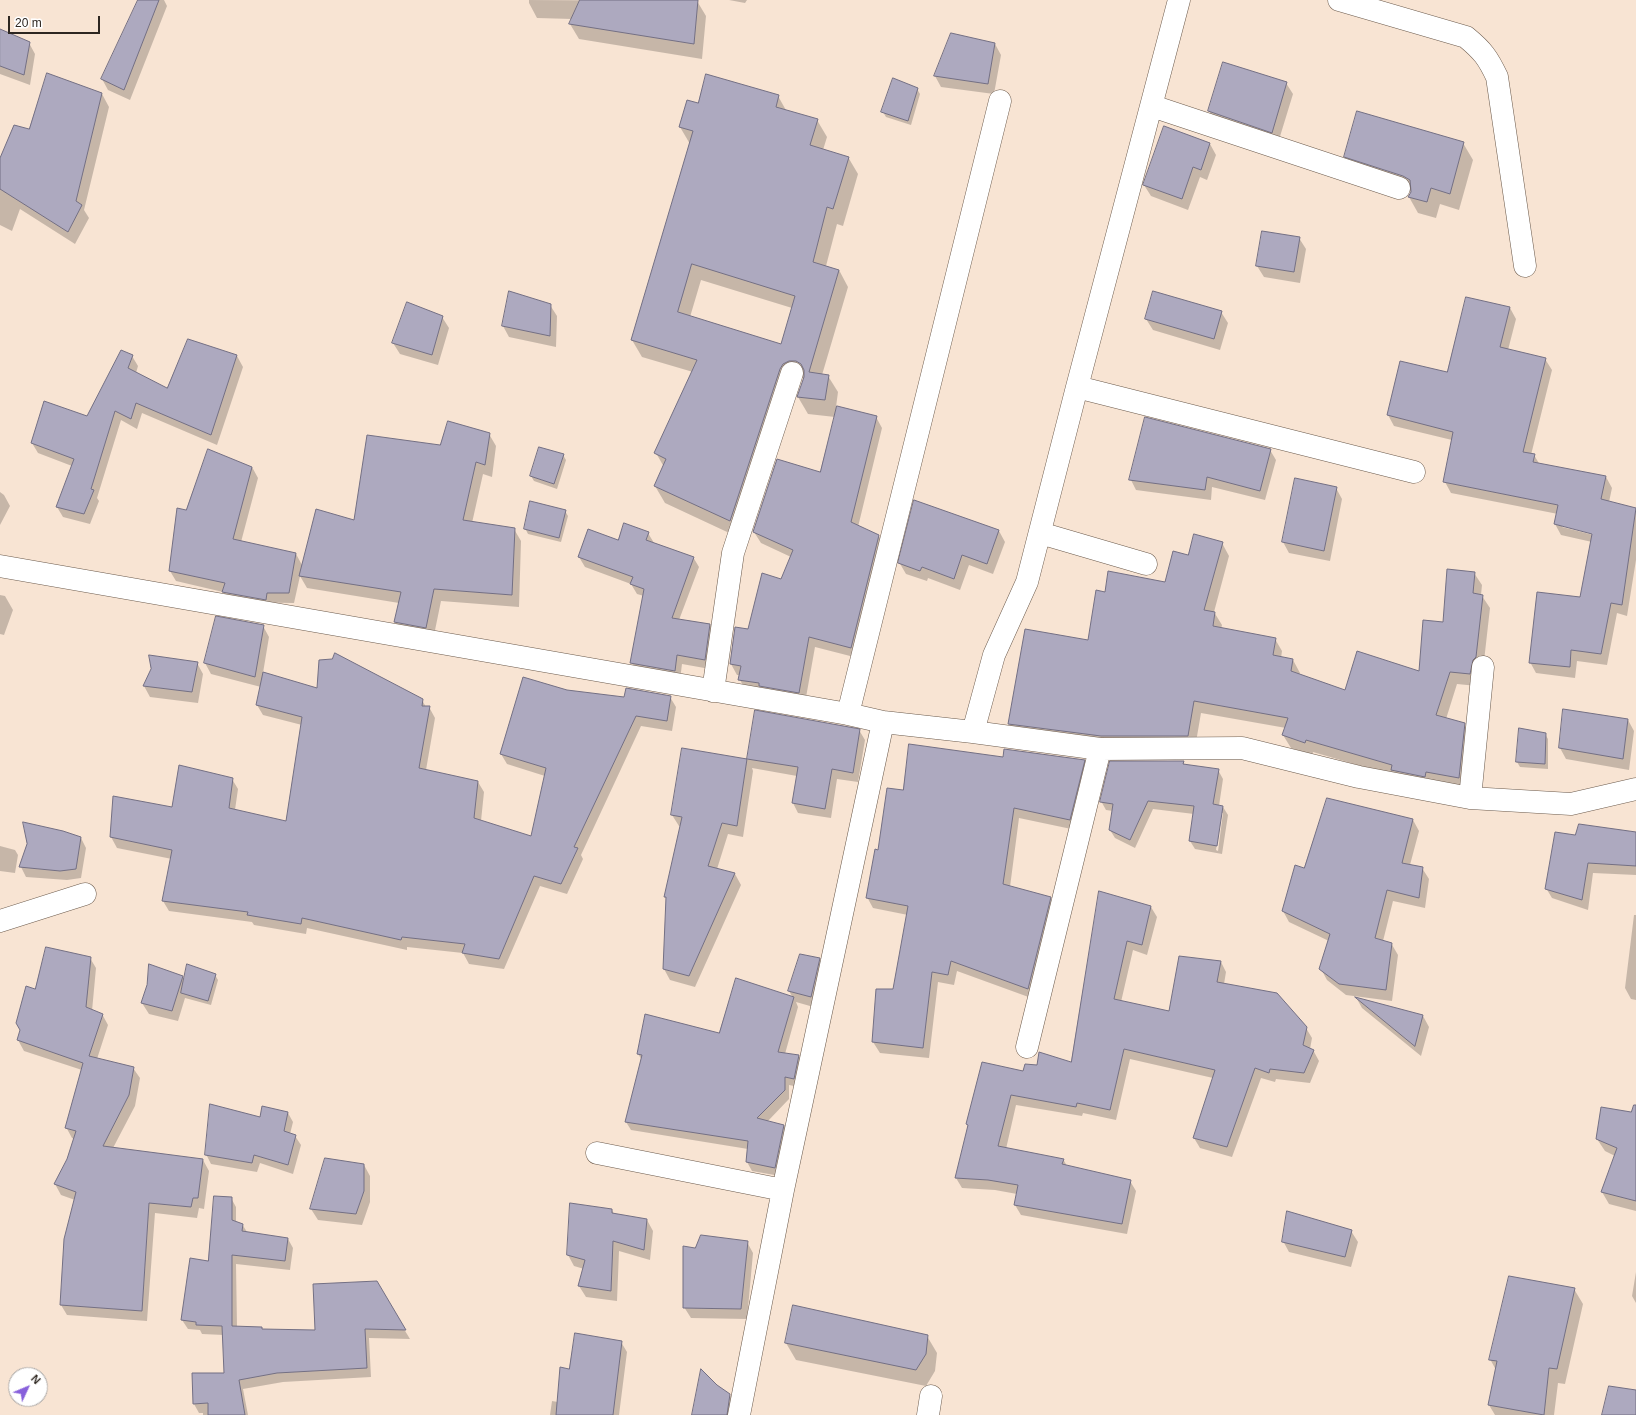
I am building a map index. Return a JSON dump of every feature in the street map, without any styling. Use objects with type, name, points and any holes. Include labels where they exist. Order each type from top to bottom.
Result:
[{"type":"street","points":[[974,732],[994,655],[1027,582],[1077,387],[1180,0]]},
{"type":"street","points":[[1339,0],[1466,37],[1481,49],[1490,62],[1497,77],[1525,266]]},
{"type":"street","points":[[848,714],[1000,101]]},
{"type":"street","points":[[1152,106],[1399,188]]},
{"type":"street","points":[[713,691],[734,553],[792,373]]},
{"type":"street","points":[[1077,387],[1414,472]]},
{"type":"street","points":[[1040,533],[1146,564]]},
{"type":"street","points":[[0,566],[848,714],[883,722],[1100,748],[1242,748],[1359,777],[1470,798],[1571,804],[1636,789]]},
{"type":"street","points":[[1470,798],[1483,667]]},
{"type":"street","points":[[739,1415],[783,1190],[883,722]]},
{"type":"street","points":[[1027,1047],[1100,748]]},
{"type":"street","points":[[0,921],[85,894]]},
{"type":"street","points":[[597,1154],[783,1190]]},
{"type":"building","points":[[138,0],[159,0],[124,90],[101,79]]},
{"type":"building","points":[[580,0],[698,0],[694,44],[569,24]]},
{"type":"building","points":[[0,29],[30,42],[24,75],[0,66]]},
{"type":"building","points":[[951,33],[995,43],[988,84],[934,76]]},
{"type":"building","points":[[1223,62],[1287,82],[1272,133],[1208,111]]},
{"type":"building","points":[[47,73],[102,93],[76,201],[82,205],[68,232],[0,189],[0,158],[14,125],[29,129]]},
{"type":"building","points":[[706,74],[779,95],[776,107],[818,119],[810,145],[849,157],[833,209],[827,207],[813,262],[839,270],[809,372],[829,375],[825,400],[797,397],[804,377],[804,370],[801,364],[796,361],[789,361],[783,364],[780,369],[730,521],[654,486],[666,459],[654,453],[697,360],[631,340],[693,131],[679,127],[687,100],[698,103]],"holes":[[[692,264],[795,296],[781,344],[678,312]]]},
{"type":"building","points":[[893,78],[918,88],[908,121],[881,112]]},
{"type":"building","points":[[1357,111],[1464,142],[1450,194],[1431,188],[1427,202],[1408,197],[1411,192],[1410,180],[1403,176],[1344,157]]},
{"type":"building","points":[[1164,126],[1210,143],[1201,170],[1193,167],[1182,199],[1143,185]]},
{"type":"building","points":[[1262,231],[1300,237],[1294,272],[1256,266]]},
{"type":"building","points":[[509,291],[551,304],[550,336],[502,326]]},
{"type":"building","points":[[1153,291],[1222,311],[1214,339],[1145,319]]},
{"type":"building","points":[[1466,297],[1510,307],[1500,347],[1546,358],[1523,452],[1535,454],[1533,462],[1606,476],[1601,499],[1636,508],[1622,605],[1611,603],[1601,654],[1571,650],[1570,667],[1529,663],[1537,592],[1580,597],[1592,534],[1554,524],[1558,505],[1443,482],[1453,432],[1387,415],[1400,361],[1447,372]]},
{"type":"building","points":[[407,302],[443,316],[432,355],[392,343]]},
{"type":"building","points":[[188,339],[237,355],[211,435],[136,403],[131,419],[115,411],[91,489],[94,490],[84,514],[56,507],[74,459],[31,443],[44,401],[87,416],[121,350],[133,355],[128,368],[167,388]]},
{"type":"building","points":[[837,406],[877,416],[851,522],[879,535],[851,648],[809,637],[799,693],[759,686],[759,683],[738,680],[741,666],[730,664],[735,627],[748,629],[762,573],[781,579],[793,550],[753,532],[777,459],[820,472]]},
{"type":"building","points":[[1145,417],[1271,449],[1260,491],[1207,477],[1205,490],[1129,480]]},
{"type":"building","points":[[448,421],[490,433],[485,465],[476,462],[463,520],[515,528],[512,595],[434,589],[426,628],[394,622],[401,592],[299,576],[316,509],[354,520],[367,435],[440,445]]},
{"type":"building","points":[[539,447],[564,454],[554,484],[530,476]]},
{"type":"building","points":[[208,449],[252,467],[233,539],[296,553],[289,593],[267,593],[266,600],[222,592],[225,583],[169,571],[177,508],[186,510]]},
{"type":"building","points":[[1295,478],[1337,487],[1324,551],[1282,542]]},
{"type":"building","points":[[914,500],[999,530],[987,564],[962,555],[954,579],[922,567],[920,571],[898,563]]},
{"type":"building","points":[[530,501],[566,510],[559,538],[524,529]]},
{"type":"building","points":[[624,523],[649,532],[646,540],[694,557],[672,618],[710,624],[705,660],[677,655],[675,671],[630,663],[644,589],[630,584],[633,577],[578,557],[588,529],[618,540]]},
{"type":"building","points":[[1194,534],[1223,542],[1204,610],[1215,612],[1213,626],[1276,638],[1273,655],[1293,659],[1291,671],[1345,690],[1357,651],[1419,671],[1423,620],[1443,622],[1447,569],[1475,572],[1473,593],[1483,595],[1476,657],[1473,660],[1470,674],[1450,672],[1436,715],[1465,723],[1459,778],[1426,772],[1425,777],[1391,770],[1392,765],[1306,740],[1305,743],[1282,735],[1288,718],[1194,701],[1188,736],[1101,736],[1008,724],[1025,629],[1088,640],[1096,590],[1105,592],[1108,571],[1165,582],[1173,551],[1188,555]]},
{"type":"building","points":[[216,616],[264,625],[255,677],[204,663]]},
{"type":"building","points":[[335,653],[423,699],[422,706],[430,706],[419,768],[478,781],[474,818],[531,836],[546,768],[500,754],[523,677],[567,690],[624,697],[626,688],[671,696],[667,721],[636,716],[574,847],[578,848],[561,884],[534,876],[499,959],[462,953],[465,944],[402,937],[401,940],[302,918],[301,924],[247,915],[248,912],[162,901],[172,850],[110,837],[113,796],[172,807],[179,765],[233,778],[229,808],[286,821],[302,717],[256,705],[263,672],[317,688],[319,660],[332,659]]},
{"type":"building","points":[[149,655],[198,662],[192,692],[143,686],[151,669]]},
{"type":"building","points":[[1563,709],[1628,719],[1623,759],[1559,748]]},
{"type":"building","points":[[755,710],[860,729],[853,773],[832,769],[825,809],[792,803],[798,767],[747,759]]},
{"type":"building","points":[[1519,728],[1546,733],[1545,764],[1516,762]]},
{"type":"building","points":[[909,744],[1003,757],[1004,749],[1085,760],[1070,820],[1014,808],[1003,884],[1051,897],[1028,989],[951,961],[948,975],[932,972],[923,1048],[872,1042],[876,989],[893,989],[908,906],[866,898],[875,849],[878,850],[887,788],[903,790]]},
{"type":"building","points":[[682,748],[747,759],[737,826],[722,823],[708,866],[735,873],[689,976],[663,969],[666,897],[664,897],[682,817],[671,815]]},
{"type":"building","points":[[1110,761],[1184,761],[1183,764],[1219,769],[1213,804],[1223,806],[1217,846],[1189,841],[1194,806],[1148,801],[1130,840],[1109,830],[1113,804],[1100,802]]},
{"type":"building","points":[[1327,798],[1413,819],[1402,863],[1423,867],[1419,898],[1387,890],[1375,938],[1392,943],[1386,990],[1339,984],[1319,969],[1330,934],[1282,911],[1295,865],[1304,868]]},
{"type":"building","points":[[23,822],[63,831],[81,837],[76,869],[60,871],[19,867],[27,844]]},
{"type":"building","points":[[1579,824],[1636,832],[1636,866],[1588,863],[1582,900],[1545,889],[1555,832],[1575,835]]},
{"type":"building","points":[[1099,891],[1151,906],[1142,945],[1127,941],[1114,999],[1169,1011],[1179,956],[1221,961],[1217,982],[1277,993],[1307,1027],[1303,1045],[1314,1050],[1304,1073],[1270,1069],[1269,1073],[1255,1068],[1227,1147],[1193,1138],[1215,1070],[1124,1049],[1110,1110],[1077,1103],[1076,1107],[1011,1095],[998,1146],[1064,1159],[1062,1164],[1131,1180],[1122,1224],[1014,1205],[1018,1185],[988,1180],[955,1178],[968,1125],[966,1124],[982,1062],[1023,1071],[1025,1064],[1037,1065],[1039,1052],[1071,1062]]},
{"type":"building","points":[[46,947],[91,957],[86,1007],[103,1014],[89,1056],[134,1067],[129,1095],[103,1146],[203,1159],[198,1198],[193,1198],[191,1207],[149,1203],[142,1311],[60,1305],[64,1239],[76,1192],[54,1184],[67,1159],[76,1131],[65,1128],[83,1063],[17,1040],[20,1030],[16,1023],[26,986],[35,989]]},
{"type":"building","points":[[800,954],[820,958],[811,997],[788,991]]},
{"type":"building","points":[[149,964],[183,976],[172,1011],[141,1003],[147,985]]},
{"type":"building","points":[[187,964],[216,974],[208,1001],[181,993]]},
{"type":"building","points":[[736,978],[794,997],[778,1052],[799,1055],[794,1079],[785,1077],[785,1090],[757,1118],[784,1125],[775,1168],[746,1162],[748,1141],[625,1122],[642,1055],[637,1054],[645,1014],[719,1033]]},
{"type":"building","points":[[1355,997],[1423,1015],[1415,1046]]},
{"type":"building","points":[[210,1104],[260,1117],[262,1106],[288,1112],[284,1131],[296,1135],[288,1165],[254,1155],[252,1163],[205,1155]]},
{"type":"building","points":[[1634,1105],[1636,1105],[1636,1201],[1601,1192],[1617,1148],[1596,1139],[1601,1107],[1631,1112]]},
{"type":"building","points":[[325,1158],[364,1164],[364,1191],[356,1214],[310,1209]]},
{"type":"building","points":[[214,1196],[232,1197],[232,1220],[243,1224],[242,1231],[288,1238],[285,1261],[232,1255],[232,1326],[262,1327],[262,1329],[315,1330],[313,1284],[377,1281],[406,1330],[365,1329],[367,1368],[277,1373],[239,1380],[245,1415],[208,1415],[208,1403],[193,1404],[192,1373],[224,1373],[222,1326],[196,1325],[196,1322],[181,1320],[190,1258],[208,1261]]},
{"type":"building","points":[[570,1203],[612,1209],[612,1213],[647,1219],[644,1250],[613,1241],[611,1291],[578,1286],[585,1260],[567,1255]]},
{"type":"building","points":[[1287,1211],[1352,1230],[1345,1257],[1282,1242]]},
{"type":"building","points":[[701,1235],[748,1241],[741,1309],[683,1308],[683,1246],[695,1248]]},
{"type":"building","points":[[1509,1276],[1575,1288],[1557,1369],[1549,1368],[1544,1415],[1488,1405],[1497,1361],[1489,1360]]},
{"type":"building","points":[[793,1305],[928,1335],[926,1354],[916,1370],[785,1343]]},
{"type":"building","points":[[575,1333],[622,1341],[613,1415],[556,1415],[560,1367],[569,1369]]},
{"type":"building","points":[[701,1369],[717,1385],[730,1394],[727,1415],[692,1415]]},
{"type":"building","points":[[1609,1386],[1636,1390],[1636,1415],[1602,1415]]}]
